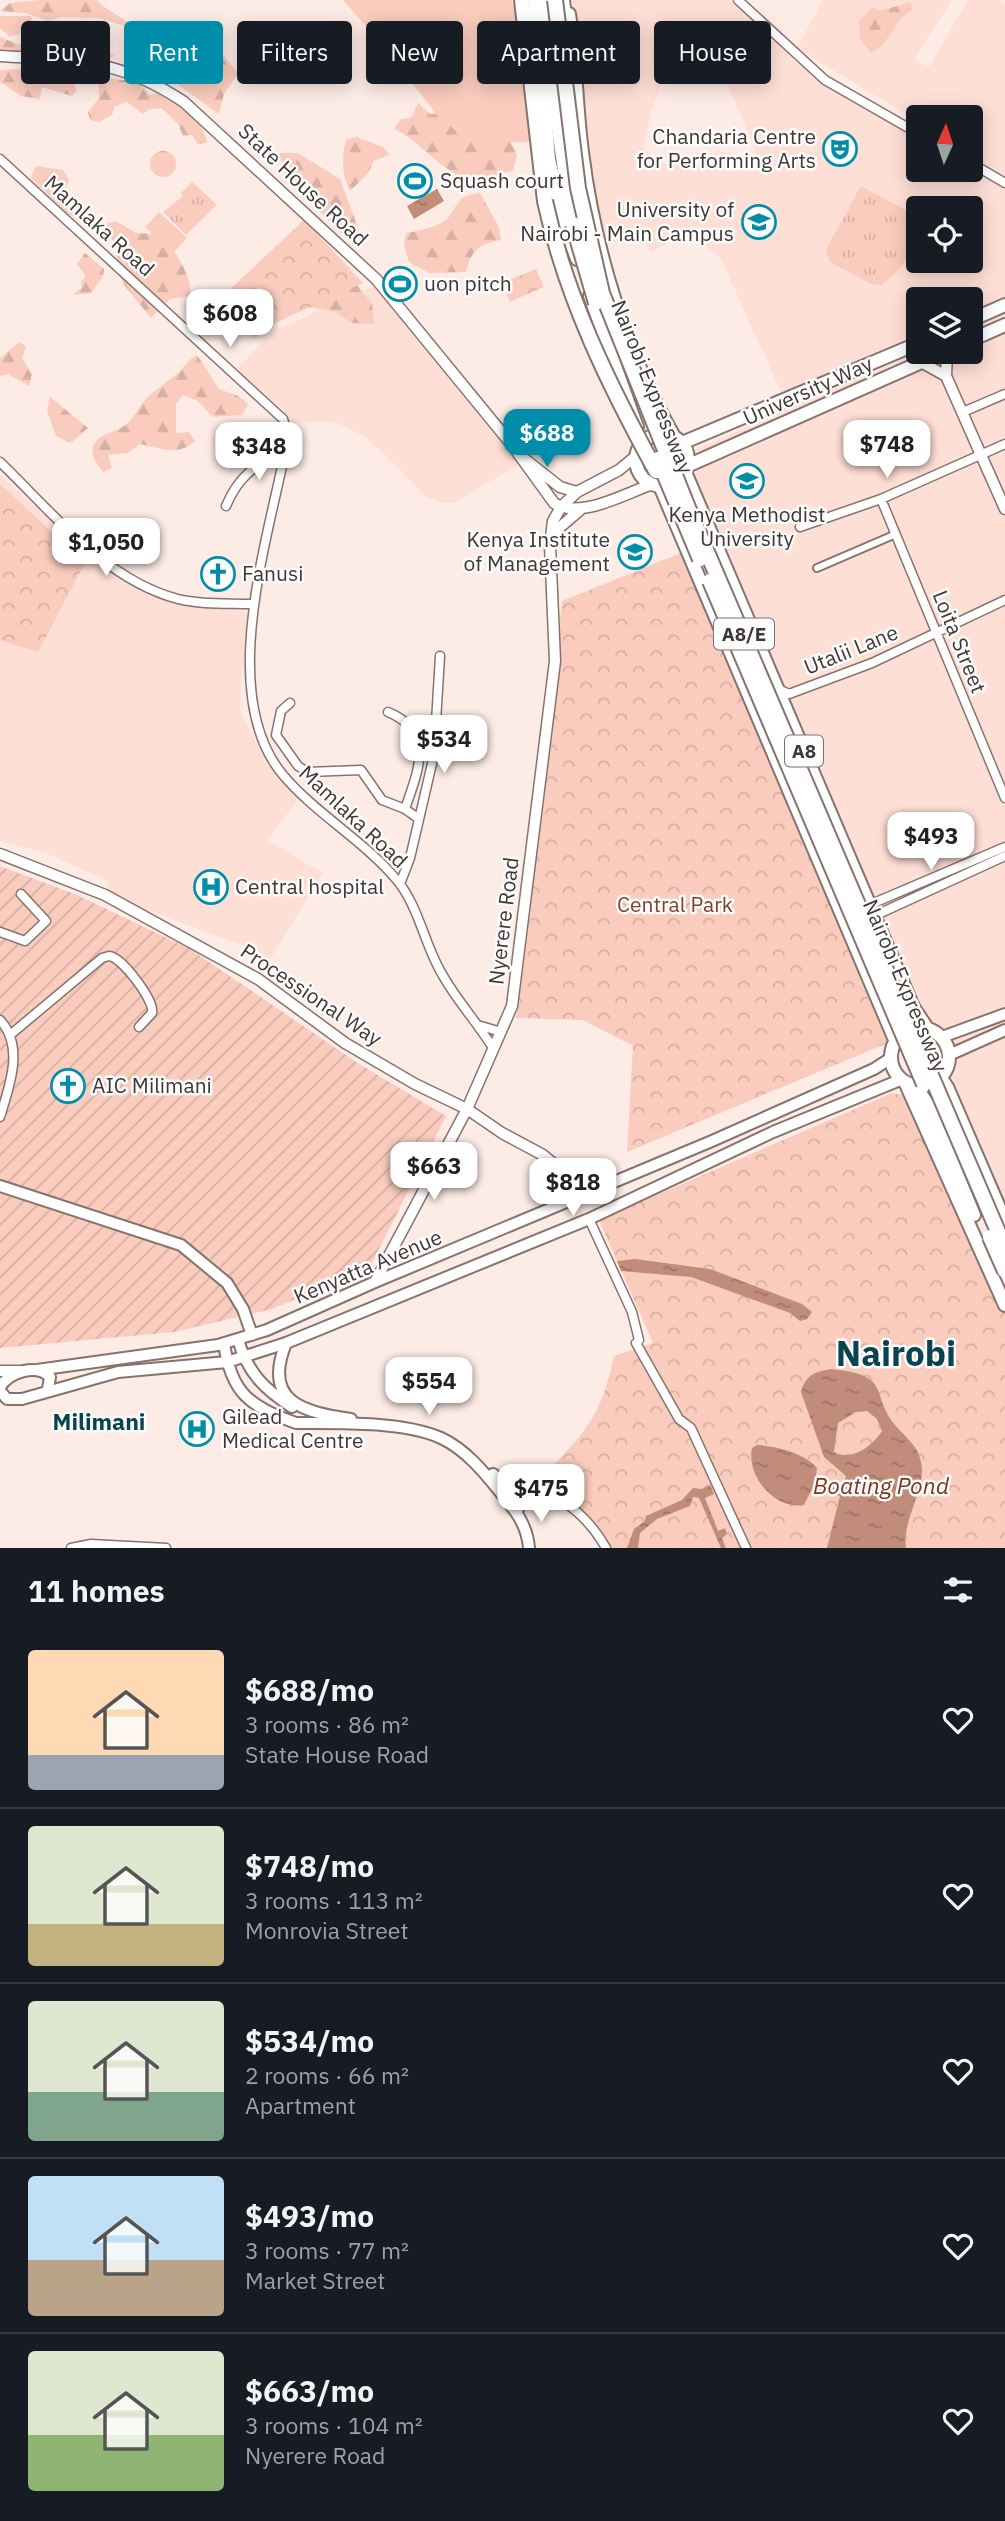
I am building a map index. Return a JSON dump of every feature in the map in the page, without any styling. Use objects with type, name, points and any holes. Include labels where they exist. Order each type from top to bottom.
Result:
[{"type":"highway","points":[[522,0],[545,201],[562,265],[587,334],[678,512]]},
{"type":"highway","name":"A8","points":[[535,0],[549,159],[592,303],[632,408],[638,429],[637,452],[641,476],[657,485],[895,1040]]},
{"type":"highway","name":"Nairobi Expressway","points":[[545,0],[573,223],[590,287],[678,512],[1005,1272]]},
{"type":"highway","name":"Nairobi Expressway","points":[[555,0],[558,21]]},
{"type":"highway","points":[[565,0],[565,21]]},
{"type":"highway","name":"A8","points":[[565,0],[582,153],[593,213],[617,302],[635,351],[688,457],[686,469],[913,1007],[927,1028],[942,1037]]},
{"type":"highway","name":"Nairobi Expressway","points":[[566,84],[569,132],[587,236],[602,293],[623,350],[1005,1248]]},
{"type":"highway","points":[[983,315],[1005,305]]},
{"type":"highway","points":[[983,335],[1005,325]]},
{"type":"highway","name":"University Way","points":[[677,439],[906,348]]},
{"type":"highway","name":"University Way","points":[[686,469],[917,364]]},
{"type":"highway","points":[[637,452],[650,436],[677,439]]},
{"type":"highway","points":[[657,485],[675,482],[686,469]]},
{"type":"highway","points":[[927,1028],[911,1029],[895,1040],[891,1058],[907,1083],[1005,1305]]},
{"type":"highway","points":[[907,1083],[933,1083],[940,1077],[948,1063],[949,1055],[942,1037]]},
{"type":"highway","points":[[940,1077],[947,1087],[1005,1220]]},
{"type":"highway","points":[[907,1083],[929,1106],[1005,1289]]},
{"type":"main road","points":[[942,1037],[1005,1014]]},
{"type":"main road","points":[[949,1055],[1005,1030]]},
{"type":"main road","name":"Kenyatta Avenue","points":[[24,1371],[224,1343],[252,1335],[684,1153],[874,1069],[891,1058]]},
{"type":"main road","name":"Kenyatta Avenue","points":[[0,1408],[14,1400],[31,1397],[48,1389],[110,1373],[227,1362],[286,1343],[589,1219],[773,1132],[907,1083]]},
{"type":"main road","points":[[684,1153],[692,1170]]},
{"type":"main road","points":[[0,1186],[181,1245],[227,1283],[243,1309],[252,1335]]},
{"type":"main road","points":[[238,1339],[243,1357],[264,1388],[318,1423]]},
{"type":"main road","points":[[224,1343],[234,1384],[243,1394],[278,1416],[296,1423],[397,1429],[435,1436],[471,1460],[507,1493]]},
{"type":"main road","points":[[286,1343],[276,1368],[277,1379],[287,1396],[312,1413],[425,1426],[459,1440],[507,1493],[528,1533],[529,1548]]},
{"type":"main road","points":[[145,1355],[146,1369]]},
{"type":"main road","points":[[37,1370],[50,1377],[48,1389]]},
{"type":"main road","points":[[14,1400],[4,1397],[0,1387],[24,1371]]},
{"type":"street","points":[[738,0],[825,80],[906,127]]},
{"type":"street","name":"State House Road","points":[[0,57],[113,66],[155,83],[184,102],[376,279],[515,450],[547,496],[561,507]]},
{"type":"street","name":"Mamlaka Road","points":[[2,164],[279,413],[287,433],[253,604],[251,707],[275,762],[290,783],[400,884],[411,902],[442,976],[481,1026],[493,1048]]},
{"type":"street","points":[[984,171],[1005,183]]},
{"type":"street","points":[[925,364],[946,376]]},
{"type":"street","points":[[946,364],[946,376],[983,453],[1005,509]]},
{"type":"street","points":[[963,412],[1005,394]]},
{"type":"street","points":[[800,527],[881,499],[1005,444]]},
{"type":"street","name":"State House Road","points":[[515,450],[560,487],[577,492]]},
{"type":"street","points":[[226,506],[233,491],[250,470],[285,452]]},
{"type":"street","points":[[561,507],[577,492],[613,474],[637,452]]},
{"type":"street","points":[[0,462],[89,548],[146,587],[193,602],[253,604]]},
{"type":"street","points":[[551,534],[581,509],[657,485]]},
{"type":"street","points":[[547,496],[554,521]]},
{"type":"street","name":"Loita Street","points":[[881,499],[1005,798]]},
{"type":"street","points":[[561,507],[581,509]]},
{"type":"street","name":"Nyerere Road","points":[[375,1282],[467,1109],[512,1006],[550,717],[555,661],[551,534],[561,507]]},
{"type":"street","points":[[817,568],[896,534]]},
{"type":"street","name":"Utalii Lane","points":[[778,690],[789,694],[852,671],[1005,600]]},
{"type":"street","points":[[400,884],[410,858],[434,755],[440,656]]},
{"type":"street","points":[[290,703],[281,711],[276,735],[298,766],[313,773],[361,770],[382,800],[405,808],[419,819]]},
{"type":"street","points":[[388,712],[409,723],[418,745],[418,770],[405,808]]},
{"type":"street","points":[[872,910],[1005,847]]},
{"type":"street","name":"Processional Way","points":[[0,855],[105,895],[186,937],[267,986],[345,1043],[415,1084],[467,1109],[555,1164],[569,1178],[579,1198]]},
{"type":"street","points":[[872,910],[1005,856]]},
{"type":"street","points":[[0,932],[25,941],[46,921],[21,894]]},
{"type":"street","points":[[10,1035],[102,958],[109,956],[120,961],[153,1004],[152,1013],[139,1027]]},
{"type":"street","points":[[0,1020],[10,1035],[13,1068],[0,1117]]},
{"type":"street","points":[[481,1026],[501,1032]]},
{"type":"street","points":[[589,1219],[632,1312],[637,1342],[679,1419],[691,1427],[746,1548]]},
{"type":"street","points":[[0,1371],[24,1371]]},
{"type":"street","points":[[507,1493],[537,1491],[571,1507],[590,1525],[606,1548]]},
{"type":"street","points":[[517,1511],[537,1491]]},
{"type":"street","points":[[71,1548],[91,1544],[166,1548]]},
{"type":"shaded area","name":"University of Nairobi - Main Campus","points":[[572,0],[730,0],[752,21],[654,21],[654,84],[661,84],[651,111],[644,148],[661,164],[712,163],[715,150],[760,161],[728,84],[771,84],[771,34],[792,59],[824,83],[906,130],[906,182],[984,182],[984,175],[1005,187],[1005,297],[983,307],[983,287],[906,287],[906,339],[782,394],[720,257],[699,242],[691,240],[671,242],[651,252],[645,241],[618,243],[608,239],[601,227],[585,159],[579,84],[640,84],[640,21],[574,21]]},
{"type":"shaded area","points":[[823,0],[952,0],[914,59],[929,67],[968,0],[998,0],[1005,4],[1005,175],[984,162],[984,105],[906,105],[906,114],[797,48]]},
{"type":"shaded area","points":[[377,284],[519,464],[454,503],[441,503],[425,496],[365,437],[348,428],[334,422],[288,422],[284,411],[237,369],[272,332]]},
{"type":"shaded area","points":[[1005,314],[1005,1259],[674,462],[683,455],[906,358],[906,364],[983,364],[983,324]]},
{"type":"shaded area","points":[[0,475],[81,548],[126,575],[191,601],[247,612],[247,660],[242,667],[240,711],[267,764],[299,798],[267,840],[323,873],[258,979],[259,951],[105,895],[109,881],[46,853],[0,841]]},
{"type":"green space","points":[[97,0],[125,21],[124,26],[99,18],[61,17],[48,21],[26,13],[0,11],[10,3]]},
{"type":"green space","points":[[343,0],[511,0],[519,21],[477,21],[477,84],[525,84],[531,142],[479,142],[455,130],[436,114],[413,84],[463,84],[463,21],[366,21],[366,26]]},
{"type":"green space","points":[[911,2],[912,10],[900,20],[883,44],[871,53],[860,39],[859,21],[873,7],[880,11]]},
{"type":"green space","points":[[0,16],[31,16],[33,21],[21,21],[21,34],[10,37],[0,28]]},
{"type":"green space","points":[[0,37],[21,44],[21,52],[0,50]]},
{"type":"green space","points":[[224,56],[237,74],[224,94],[219,114],[177,84],[223,84]]},
{"type":"green space","points":[[21,69],[21,84],[74,84],[77,91],[72,96],[42,87],[40,99],[21,96],[0,82],[0,70]]},
{"type":"green space","points":[[110,79],[124,80],[124,84],[139,84],[150,95],[164,92],[196,120],[207,143],[198,144],[192,135],[183,136],[178,124],[162,108],[149,109],[143,114],[127,102],[115,106],[112,115],[99,122],[90,120],[88,112],[99,98],[98,84],[110,84]]},
{"type":"green space","points":[[418,103],[430,114],[442,113],[509,138],[517,155],[513,171],[471,180],[449,170],[394,129],[401,119],[411,118]]},
{"type":"green space","points":[[357,137],[383,147],[389,155],[373,161],[369,172],[350,191],[343,165],[344,153],[346,139]]},
{"type":"green space","points":[[163,151],[172,155],[176,164],[172,173],[163,177],[154,173],[150,164],[154,155]]},
{"type":"green space","points":[[279,153],[298,153],[340,179],[361,236],[357,242],[339,232],[285,174]]},
{"type":"green space","points":[[36,166],[63,170],[69,180],[66,188],[71,198],[92,213],[83,222],[67,213],[31,178]]},
{"type":"green space","points":[[192,182],[217,205],[186,235],[163,212],[183,196],[181,193]]},
{"type":"green space","points":[[861,186],[906,210],[906,260],[897,272],[881,285],[871,284],[830,262],[826,250]]},
{"type":"green space","points":[[480,193],[499,227],[501,240],[477,249],[470,258],[466,272],[429,273],[409,262],[404,246],[406,233],[439,224],[448,218],[463,198]]},
{"type":"green space","points":[[159,212],[187,238],[173,253],[145,227]]},
{"type":"green space","points":[[304,220],[363,283],[273,324],[253,338],[225,294]]},
{"type":"green space","points":[[116,221],[136,233],[159,234],[181,263],[188,280],[190,296],[170,299],[151,318],[119,275],[115,244],[102,225]]},
{"type":"green space","points":[[331,251],[372,304],[374,324],[351,323],[336,312],[309,307]]},
{"type":"green space","points":[[85,253],[104,269],[103,277],[91,293],[72,295],[82,288],[81,281],[86,276],[77,264]]},
{"type":"green space","points":[[536,269],[544,287],[510,302],[502,283]]},
{"type":"green space","points":[[19,342],[26,347],[22,358],[32,374],[29,386],[8,374],[0,376],[0,358]]},
{"type":"green space","points":[[197,355],[219,389],[238,396],[248,404],[242,415],[213,417],[198,401],[183,395],[176,404],[176,433],[189,432],[195,441],[175,450],[140,444],[128,453],[108,455],[112,468],[103,472],[93,454],[95,442],[128,423],[148,397]]},
{"type":"green space","points":[[50,397],[88,428],[71,443],[56,436],[47,411]]},
{"type":"green space","points":[[0,484],[85,563],[38,652],[0,640]]},
{"type":"green space","name":"Central Park","points":[[681,553],[888,1043],[627,1152],[633,1046],[583,1020],[516,1018],[530,916],[562,601]]},
{"type":"green space","points":[[0,866],[77,895],[190,949],[359,1064],[446,1116],[369,1269],[272,1309],[174,1332],[0,1348]]},
{"type":"green space","points":[[892,1093],[911,1097],[1005,1301],[1005,1548],[605,1548],[575,1511],[539,1481],[578,1438],[596,1412],[614,1356],[653,1343],[599,1220]]},
{"type":"water","points":[[437,189],[444,201],[414,219],[407,206]]},
{"type":"water","points":[[635,1259],[710,1269],[802,1304],[812,1312],[807,1319],[800,1321],[790,1313],[691,1277],[621,1271],[617,1261]]},
{"type":"water","name":"Boating Pond","points":[[832,1369],[854,1372],[873,1382],[890,1419],[913,1444],[921,1459],[921,1479],[907,1528],[906,1548],[827,1548],[840,1496],[812,1489],[804,1505],[793,1505],[773,1497],[758,1480],[751,1459],[752,1448],[757,1445],[798,1454],[817,1468],[815,1482],[842,1489],[846,1476],[824,1457],[801,1392],[809,1378],[816,1373]],"holes":[[[867,1411],[877,1419],[882,1431],[867,1447],[854,1454],[840,1455],[834,1452],[838,1423],[856,1412]]]},
{"type":"water","points":[[710,1485],[714,1494],[705,1498],[718,1531],[725,1528],[727,1534],[722,1538],[726,1548],[721,1548],[699,1498],[693,1497],[690,1506],[657,1519],[640,1533],[638,1548],[627,1548],[634,1529],[645,1521],[646,1516],[682,1500],[693,1488],[702,1489]]},
{"type":"place","name":"Chandaria Centre for Performing Arts","points":[[840,149]]},
{"type":"place","name":"Squash court","points":[[415,181]]},
{"type":"place","name":"University of Nairobi - Main Campus","points":[[759,222]]},
{"type":"place","name":"uon pitch","points":[[400,284]]},
{"type":"place","name":"Kenya Methodist University","points":[[747,481]]},
{"type":"place","name":"Kenya Institute of Management","points":[[635,552]]},
{"type":"place","name":"Fanusi","points":[[218,574]]},
{"type":"place","name":"Central hospital","points":[[211,887]]},
{"type":"place","name":"AIC Milimani","points":[[68,1086]]},
{"type":"place","name":"Gilead Medical Centre","points":[[197,1429]]},
{"type":"district","name":"Nairobi","points":[[896,1354]]},
{"type":"district","name":"Milimani","points":[[99,1422]]}]
